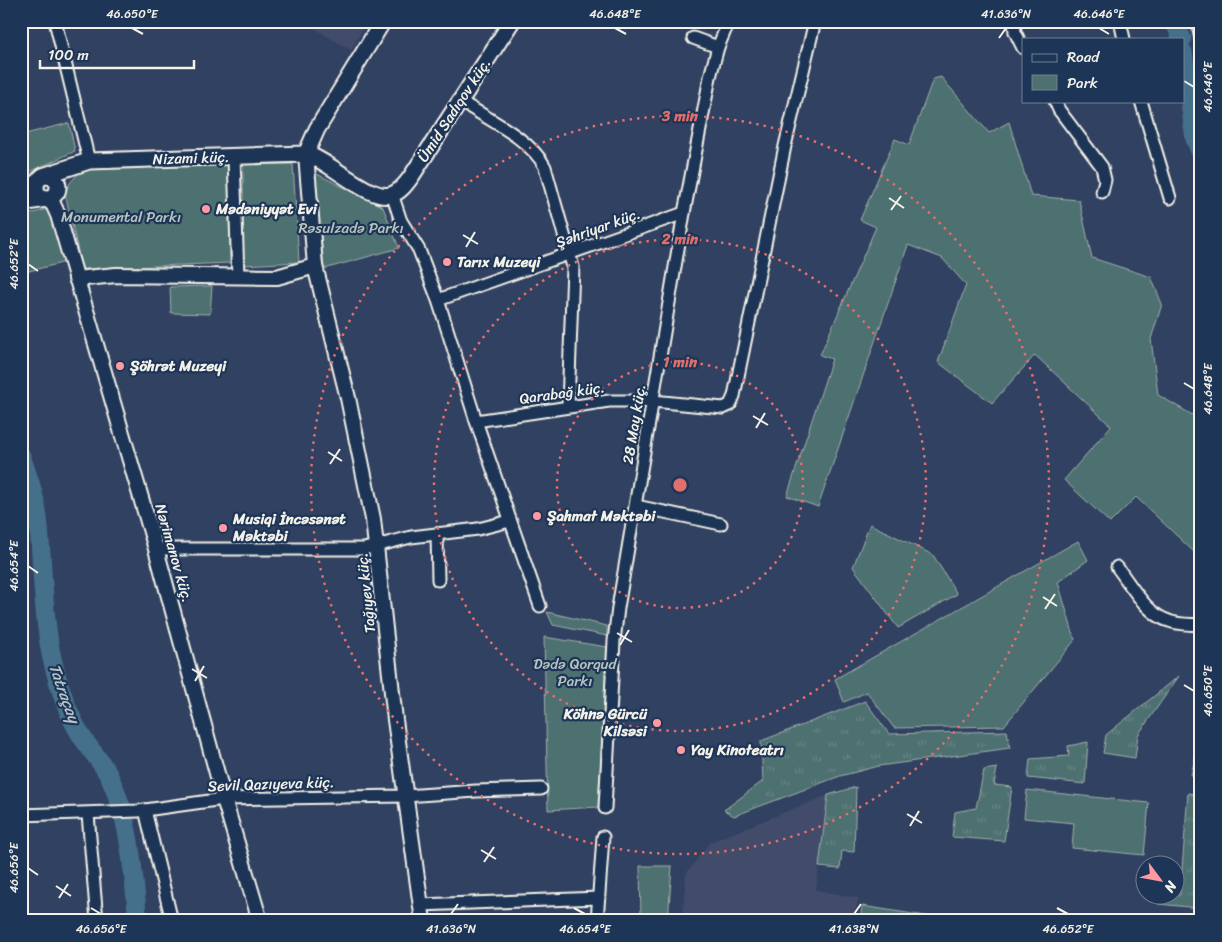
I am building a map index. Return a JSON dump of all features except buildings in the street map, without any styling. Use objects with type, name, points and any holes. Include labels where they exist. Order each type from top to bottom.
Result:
[{"type":"main road","points":[[383,21],[317,129],[306,154],[320,160],[377,194],[392,194]]},
{"type":"main road","name":"Ümid Sadıqov küç.","points":[[392,194],[402,188],[411,177],[512,21]]},
{"type":"main road","name":"Nizami küç.","points":[[21,190],[41,177],[82,163],[306,154]]},
{"type":"main road","points":[[21,202],[52,194],[67,174],[82,163]]},
{"type":"main road","points":[[41,177],[53,177],[57,182],[52,194]]},
{"type":"street","points":[[55,21],[82,163]]},
{"type":"street","name":"28 May küç.","points":[[605,808],[614,641],[684,213],[710,77],[718,47],[729,21]]},
{"type":"street","name":"Qarabağ küç.","points":[[476,421],[609,401],[653,401],[723,408],[730,405],[734,396],[785,146],[815,21]]},
{"type":"street","points":[[1014,21],[1015,32],[1022,46]]},
{"type":"street","points":[[1120,21],[1124,38]]},
{"type":"street","points":[[1197,21],[1201,39]]},
{"type":"street","points":[[693,38],[718,47]]},
{"type":"street","points":[[460,101],[529,146],[539,156],[545,166],[570,254],[573,284],[568,406]]},
{"type":"street","points":[[1055,102],[1059,110],[1102,167],[1105,180],[1102,192]]},
{"type":"street","points":[[1142,102],[1170,198]]},
{"type":"street","name":"Tağıyev küç.","points":[[306,154],[315,266],[348,398],[377,546],[405,796],[423,921]]},
{"type":"street","points":[[234,157],[238,277]]},
{"type":"street","name":"Nərimanov küç.","points":[[52,194],[156,549],[224,799],[260,921]]},
{"type":"street","points":[[392,194],[401,221],[419,250],[438,300],[476,421],[540,606]]},
{"type":"street","name":"Şəhriyar küç.","points":[[438,300],[684,213]]},
{"type":"street","points":[[76,279],[116,275],[277,277],[315,266]]},
{"type":"street","points":[[636,506],[721,524]]},
{"type":"street","points":[[156,549],[349,550],[437,534],[484,528],[510,521]]},
{"type":"street","points":[[437,534],[438,580]]},
{"type":"street","points":[[1117,567],[1148,607],[1159,617],[1170,622],[1201,625]]},
{"type":"street","name":"Sevil Qazıyeva küç.","points":[[88,814],[141,810],[224,799],[405,796],[476,791],[541,790]]},
{"type":"street","points":[[141,810],[172,921]]},
{"type":"street","points":[[21,814],[88,814],[97,921]]},
{"type":"street","points":[[597,921],[603,837]]},
{"type":"street","points":[[420,905],[599,898]]},
{"type":"shaded area","points":[[302,21],[367,21],[351,50]]},
{"type":"shaded area","points":[[828,795],[816,890],[858,898],[855,921],[682,921],[686,874],[710,842]]},
{"type":"green space","points":[[941,77],[989,133],[1009,122],[1031,196],[1079,200],[1092,258],[1151,277],[1162,304],[1151,339],[1158,395],[1201,420],[1201,550],[1195,553],[1136,497],[1110,523],[1064,480],[1111,426],[1035,355],[992,403],[938,362],[966,285],[942,258],[908,245],[818,507],[787,496],[832,359],[820,355],[876,227],[860,220],[895,139],[909,145],[933,79]]},
{"type":"green space","points":[[69,123],[75,151],[21,176],[21,135]]},
{"type":"green space","name":"Monumental Parkı","points":[[228,163],[230,263],[82,269],[65,193],[71,181],[77,175],[88,168]]},
{"type":"green space","points":[[243,164],[293,164],[299,262],[243,265]]},
{"type":"green space","name":"Rəsulzadə Parkı","points":[[315,173],[383,207],[399,248],[324,269]]},
{"type":"green space","points":[[47,209],[66,262],[21,273],[21,217]]},
{"type":"green space","points":[[212,286],[210,314],[171,313],[170,287]]},
{"type":"green space","points":[[870,524],[933,555],[957,594],[898,628],[853,567]]},
{"type":"green space","points":[[1078,541],[1088,560],[1058,582],[1075,640],[1004,726],[894,728],[867,692],[844,702],[835,679]]},
{"type":"green space","points":[[547,612],[607,626],[607,636],[553,625]]},
{"type":"green space","name":"Dədə Qorqud Parkı","points":[[544,637],[607,647],[598,807],[548,810]]},
{"type":"green space","points":[[1179,676],[1138,735],[1135,758],[1103,753],[1106,735]]},
{"type":"green space","points":[[865,701],[889,734],[1007,731],[1010,748],[879,766],[840,776],[734,816],[724,810],[763,781],[761,741]]},
{"type":"green space","points":[[1201,732],[1201,776],[1191,775]]},
{"type":"green space","points":[[1088,742],[1085,784],[1028,778],[1030,759],[1069,756],[1068,746]]},
{"type":"green space","points":[[997,768],[994,785],[1012,787],[1004,841],[952,837],[955,812],[976,808],[984,770]]},
{"type":"green space","points":[[856,787],[854,852],[842,851],[840,869],[819,867],[828,795]]},
{"type":"green space","points":[[1027,790],[1149,803],[1144,854],[1072,848],[1074,823],[1024,818]]},
{"type":"green space","points":[[1188,793],[1201,795],[1199,908],[1158,904],[1184,904],[1183,854]]},
{"type":"green space","points":[[640,866],[672,866],[668,921],[641,921]]},
{"type":"green space","points":[[862,906],[958,921],[860,921]]},
{"type":"waterway","points":[[1174,21],[1182,38]]},
{"type":"waterway","points":[[1184,59],[1195,139],[1201,153]]},
{"type":"waterway","name":"Tatraçay","points":[[21,456],[29,479],[38,518],[46,620],[53,664],[62,694],[74,723],[106,770],[122,810],[130,847],[138,921]]},
{"type":"place","name":"Mədəniyyət Evi","points":[[206,209]]},
{"type":"place","name":"Tarıx Muzeyi","points":[[447,262]]},
{"type":"place","name":"Şöhrət Muzeyi","points":[[120,366]]},
{"type":"place","name":"Şahmat Məktəbi","points":[[537,516]]},
{"type":"place","name":"Musiqi İncəsənət Məktəbi","points":[[223,528]]},
{"type":"place","name":"Köhnə Gürcü Kilsəsi","points":[[657,723]]},
{"type":"place","name":"Yay Kinoteatrı","points":[[681,750]]}]
